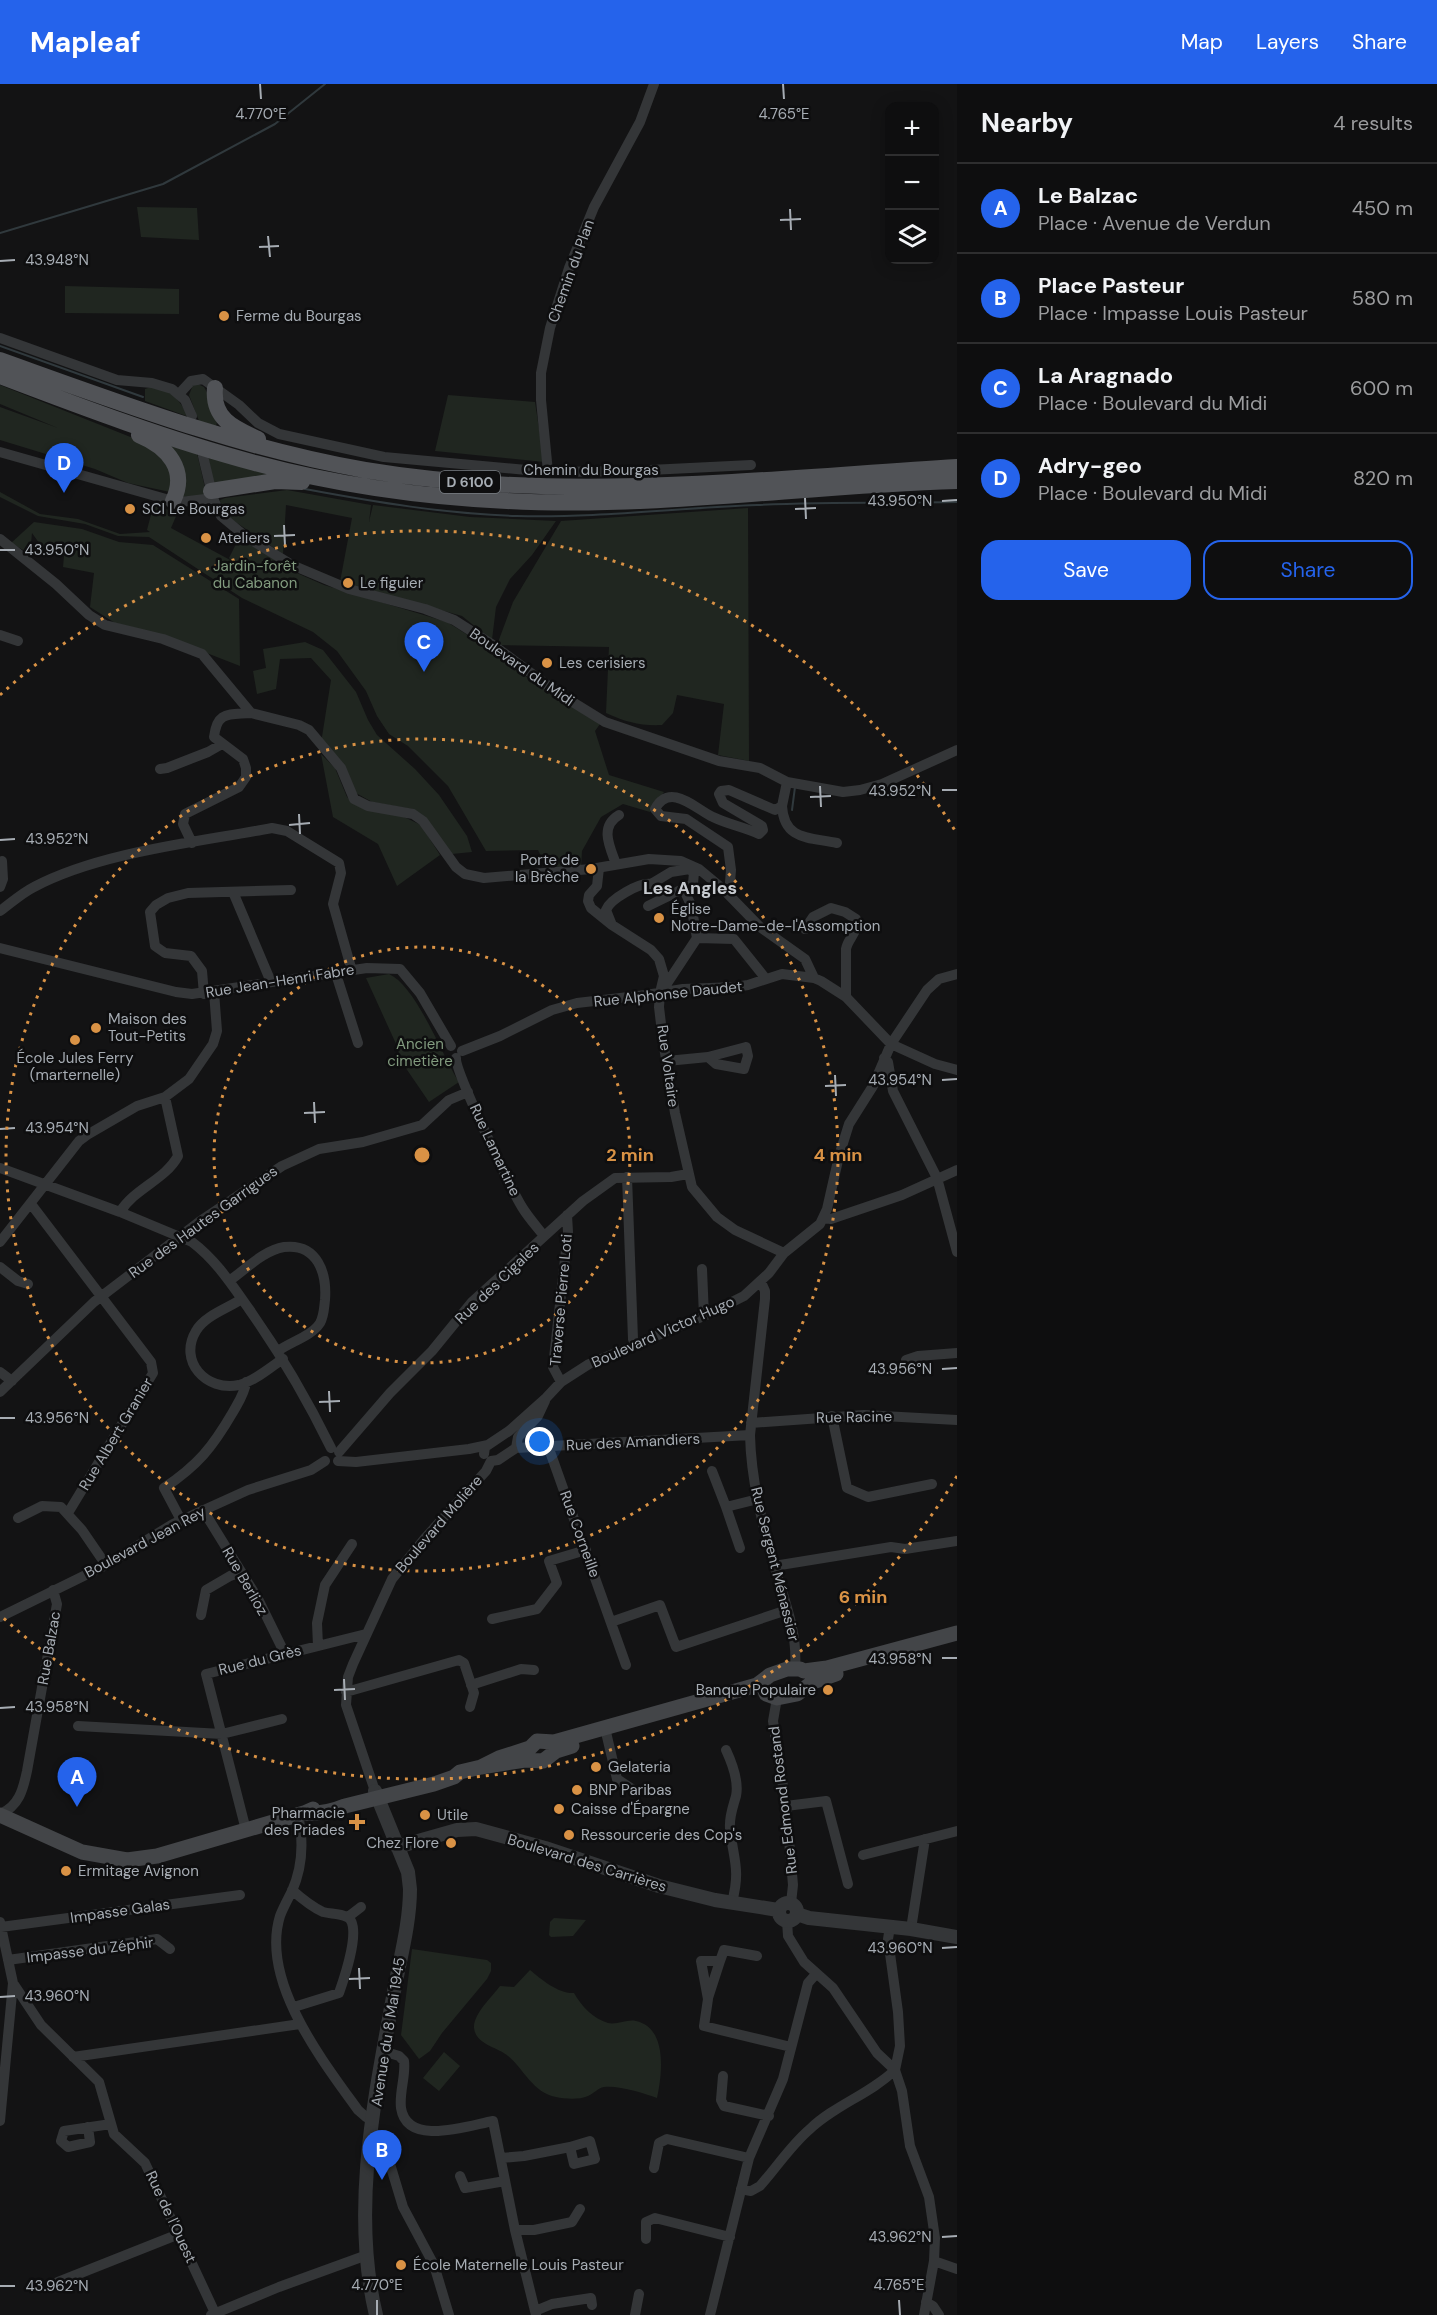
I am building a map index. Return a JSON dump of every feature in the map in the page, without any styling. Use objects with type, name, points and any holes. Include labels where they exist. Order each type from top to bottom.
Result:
[{"type":"main road","name":"D 6100","points":[[0,360],[124,405],[256,447],[369,470],[481,483],[575,488],[704,484],[957,467]]},
{"type":"main road","name":"D 6100","points":[[0,376],[117,419],[255,463],[338,481],[448,497],[509,502],[646,501],[837,486],[957,481]]},
{"type":"main road","points":[[214,388],[216,410],[230,424],[245,433],[261,440],[369,470]]},
{"type":"main road","points":[[117,419],[129,431],[151,440],[174,460],[179,480],[173,501]]},
{"type":"main road","points":[[212,495],[275,480],[338,481]]},
{"type":"main road","points":[[802,1675],[957,1632]]},
{"type":"main road","points":[[768,1691],[773,1674],[829,1676],[957,1640]]},
{"type":"main road","points":[[3,1811],[82,1852],[127,1860],[157,1856],[301,1814],[332,1811],[436,1773],[460,1772],[481,1767],[499,1758],[532,1753],[537,1741],[549,1748],[757,1686],[768,1691],[797,1694],[802,1675]]},
{"type":"street","name":"Chemin du Plan","points":[[548,472],[541,400],[541,373],[550,328],[569,268],[594,207],[640,122],[654,84]]},
{"type":"street","points":[[0,338],[117,380],[161,385],[179,394],[185,400],[192,416]]},
{"type":"street","name":"Chemin du Bourgas","points":[[179,394],[191,381],[203,379],[258,423],[279,434],[384,457],[548,472],[751,465]]},
{"type":"street","points":[[0,452],[173,501],[181,502],[212,495]]},
{"type":"street","name":"Boulevard du Midi","points":[[203,456],[212,495],[221,516],[230,525],[292,565],[350,589],[424,609],[454,620],[493,645],[558,693],[605,722],[719,761],[760,768],[787,782],[843,792],[860,790],[908,774],[957,750]]},
{"type":"street","points":[[0,539],[56,584],[89,615],[105,625],[163,639],[202,654],[251,712]]},
{"type":"street","points":[[0,635],[18,640]]},
{"type":"street","points":[[192,843],[183,824],[185,814],[239,787],[246,777],[243,759],[214,737],[216,723],[224,715],[251,712],[309,730],[341,768],[354,799],[368,806],[403,811],[423,821],[456,867],[465,874],[484,878],[595,868],[649,859],[681,861],[729,896],[773,937],[805,959],[814,978]]},
{"type":"street","points":[[160,769],[208,752],[222,744]]},
{"type":"street","points":[[787,782],[782,807],[783,819],[788,829],[801,836],[837,843]]},
{"type":"street","points":[[729,896],[731,870],[728,847],[686,819],[661,816],[655,809],[669,799],[680,798],[690,801],[713,817],[759,834],[764,830],[762,826],[723,802],[719,798],[721,792],[729,790],[776,810],[782,807]]},
{"type":"street","points":[[616,864],[607,838],[611,820],[619,815]]},
{"type":"street","points":[[0,911],[33,888],[75,870],[117,857],[272,828],[287,831],[339,863],[341,873],[333,903],[352,971]]},
{"type":"street","points":[[0,887],[3,879],[2,861]]},
{"type":"street","name":"Rue Voltaire","points":[[595,868],[597,886],[589,895],[588,901],[596,914],[651,950],[659,959],[664,976],[659,1007],[667,1061],[692,1187],[717,1217],[735,1230],[784,1253]]},
{"type":"street","points":[[648,906],[693,884],[693,869]]},
{"type":"street","points":[[612,925],[606,910],[608,905],[632,888],[646,883],[651,884],[671,872],[693,869]]},
{"type":"street","points":[[0,1242],[58,1166],[87,1135],[137,1106],[165,1097],[189,1079],[213,1044],[218,1031],[202,970],[191,956],[165,953],[155,946],[150,912],[156,905],[168,898],[188,894],[291,890]]},
{"type":"street","points":[[660,993],[697,938],[691,905],[684,890]]},
{"type":"street","points":[[233,892],[271,982]]},
{"type":"street","points":[[806,929],[813,916],[831,908],[845,912],[856,919],[855,933],[847,943],[846,949],[846,997]]},
{"type":"street","points":[[697,938],[734,939],[766,979]]},
{"type":"street","name":"Rue Jean-Henri Fabre","points":[[0,948],[176,992],[209,993],[367,968],[400,969],[420,993],[456,1052]]},
{"type":"street","points":[[336,974],[358,1043]]},
{"type":"street","name":"Rue Alphonse Daudet","points":[[456,1052],[500,1036],[552,1010],[577,1003],[683,989],[735,987],[782,974],[814,978],[846,997],[891,1044]]},
{"type":"street","points":[[957,974],[939,979],[927,990],[891,1044],[873,1086],[849,1124],[824,1218],[831,1219],[902,1195],[957,1170]]},
{"type":"street","points":[[891,1044],[935,1064],[957,1070]]},
{"type":"street","name":"Rue Lamartine","points":[[456,1052],[457,1066],[520,1205],[544,1236]]},
{"type":"street","points":[[667,1061],[708,1058]]},
{"type":"street","points":[[884,1058],[888,1062],[893,1091],[937,1178],[957,1252]]},
{"type":"street","name":"Rue des Hautes Garrigues","points":[[0,1392],[102,1296],[238,1195],[282,1166],[319,1149],[363,1142],[422,1125],[448,1100],[468,1092]]},
{"type":"street","points":[[120,1212],[127,1202],[172,1167],[178,1156],[165,1097]]},
{"type":"street","points":[[0,1168],[181,1237],[192,1242],[211,1258],[280,1355],[336,1454],[356,1462],[470,1449],[488,1453],[498,1460],[517,1444],[512,1435],[504,1435]]},
{"type":"street","name":"Rue des Cigales","points":[[336,1454],[390,1393],[432,1351],[472,1302],[567,1215],[611,1179],[671,1178],[688,1174]]},
{"type":"street","points":[[627,1177],[635,1345]]},
{"type":"street","points":[[31,1204],[102,1296]]},
{"type":"street","name":"Traverse Pierre Loti","points":[[561,1382],[553,1367],[568,1232],[567,1215]]},
{"type":"street","name":"Boulevard Victor Hugo","points":[[488,1453],[561,1382],[589,1364],[704,1316],[744,1296],[761,1281],[784,1253],[824,1218]]},
{"type":"street","points":[[229,1281],[264,1256],[284,1247],[306,1252],[318,1261],[324,1275],[326,1286],[321,1321],[316,1328],[246,1382],[228,1386],[207,1381],[195,1368],[191,1349],[196,1330],[204,1322],[242,1299]]},
{"type":"street","points":[[0,1267],[18,1281],[28,1284]]},
{"type":"street","points":[[702,1269],[704,1316]]},
{"type":"street","name":"Rue Sergent Ménassier","points":[[761,1281],[765,1299],[750,1435],[758,1499],[802,1675]]},
{"type":"street","name":"Rue Albert Granier","points":[[68,1513],[153,1373],[151,1362],[102,1296]]},
{"type":"street","points":[[906,1360],[918,1356],[957,1353]]},
{"type":"street","points":[[0,1372],[12,1381]]},
{"type":"street","points":[[181,1520],[164,1488],[189,1471],[204,1457],[239,1401],[246,1382]]},
{"type":"street","name":"Boulevard Victor Hugo","points":[[517,1444],[538,1416],[546,1398]]},
{"type":"street","name":"Rue Racine","points":[[751,1423],[864,1415],[957,1420]]},
{"type":"street","points":[[832,1416],[847,1488],[868,1497],[932,1484]]},
{"type":"street","name":"Rue des Amandiers","points":[[517,1444],[548,1446],[750,1435]]},
{"type":"street","name":"Rue Corneille","points":[[548,1446],[626,1665]]},
{"type":"street","name":"Boulevard Molière","points":[[376,1794],[346,1705],[346,1692],[353,1664],[383,1594],[403,1564],[486,1471],[488,1453]]},
{"type":"street","name":"Boulevard Jean Rey","points":[[0,1617],[106,1564],[181,1520],[248,1490],[311,1470],[326,1461],[332,1464],[336,1454]]},
{"type":"street","points":[[712,1472],[740,1548]]},
{"type":"street","points":[[726,1508],[758,1499]]},
{"type":"street","points":[[18,1518],[39,1508],[61,1507],[106,1564]]},
{"type":"street","name":"Rue Berlioz","points":[[203,1510],[258,1599],[285,1654]]},
{"type":"street","points":[[774,1566],[891,1547],[905,1549],[957,1541]]},
{"type":"street","points":[[318,1646],[317,1623],[325,1585],[352,1544]]},
{"type":"street","points":[[492,1619],[537,1609],[556,1583],[549,1561],[586,1550]]},
{"type":"street","points":[[201,1615],[206,1590],[241,1572]]},
{"type":"street","name":"Rue Balzac","points":[[3,1811],[22,1792],[27,1771],[57,1604],[53,1590]]},
{"type":"street","points":[[611,1622],[660,1605],[676,1647],[787,1610]]},
{"type":"street","name":"Rue du Grès","points":[[246,1830],[206,1674],[366,1634]]},
{"type":"street","points":[[346,1692],[454,1660],[464,1663],[474,1693],[470,1707]]},
{"type":"street","points":[[471,1684],[521,1669],[534,1670]]},
{"type":"street","name":"Rue Edmond Rostand","points":[[768,1691],[786,1806],[794,1885],[789,1912]]},
{"type":"street","points":[[78,1726],[222,1734],[282,1719]]},
{"type":"street","points":[[606,1732],[617,1779],[635,1791]]},
{"type":"street","points":[[726,1750],[732,1764],[736,1793],[731,1809],[730,1826],[738,1877],[732,1902]]},
{"type":"street","name":"Avenue du 8 Mai 1945","points":[[376,1794],[408,1872],[410,1898],[383,2051],[365,2190],[368,2275],[376,2315]]},
{"type":"street","points":[[786,1806],[826,1801],[848,1884]]},
{"type":"street","points":[[301,1814],[301,1866],[280,1916],[276,1943],[277,1962],[300,2024],[321,2059],[358,2110],[374,2120]]},
{"type":"street","name":"Boulevard des Carrières","points":[[397,1847],[458,1830],[476,1829],[545,1848],[659,1886],[809,1918],[911,1929],[957,1937]]},
{"type":"street","points":[[863,1855],[957,1831]]},
{"type":"street","points":[[911,1929],[925,1839]]},
{"type":"street","points":[[292,1890],[323,1912],[348,1917],[352,1921],[353,1928],[349,1963],[339,1992],[294,2007]]},
{"type":"street","name":"Impasse Galas","points":[[1,1924],[240,1895]]},
{"type":"street","points":[[348,1917],[361,1907]]},
{"type":"street","points":[[789,1912],[788,1936],[804,1962],[833,1989],[877,2053],[895,2070],[902,2091],[910,2146],[929,2197],[935,2238],[934,2261],[924,2315]]},
{"type":"street","points":[[0,2121],[13,1983],[1,1924]]},
{"type":"street","points":[[741,2189],[751,2191],[760,2186],[809,2129],[895,2070],[900,2046],[898,2012],[888,1939],[890,1927]]},
{"type":"street","name":"Impasse du Zéphir","points":[[8,1960],[158,1939],[170,1949]]},
{"type":"street","points":[[757,1956],[724,1950],[708,1999],[704,2026],[791,2047]]},
{"type":"street","points":[[708,1999],[700,1961],[720,1961]]},
{"type":"street","points":[[710,2315],[749,2158],[783,2079],[808,1983],[816,1974]]},
{"type":"street","name":"Rue de l'Ouest","points":[[13,1983],[41,2025],[99,2082],[114,2134],[145,2163],[214,2314]]},
{"type":"street","points":[[73,2057],[300,2024]]},
{"type":"street","points":[[383,2051],[399,2056],[404,2061],[401,2105],[408,2124],[420,2131],[429,2132],[493,2121],[515,2230],[536,2313],[552,2304],[591,2298],[592,2305]]},
{"type":"street","points":[[723,2076],[721,2100],[724,2106],[769,2116]]},
{"type":"street","points":[[88,2127],[111,2124]]},
{"type":"street","points":[[654,2168],[659,2143],[667,2139],[749,2158]]},
{"type":"street","points":[[370,2144],[378,2146],[387,2154],[403,2207],[434,2265],[449,2315]]},
{"type":"street","points":[[501,2158],[524,2156],[570,2146]]},
{"type":"street","points":[[460,2176],[465,2188],[505,2181]]},
{"type":"street","points":[[515,2230],[534,2230],[572,2222],[580,2209]]},
{"type":"street","points":[[646,2239],[646,2222],[655,2218],[730,2237]]},
{"type":"street","points":[[58,2282],[179,2234]]},
{"type":"street","points":[[214,2314],[279,2287],[367,2255]]},
{"type":"street","points":[[934,2261],[957,2269]]},
{"type":"street","points":[[635,2315],[639,2294]]},
{"type":"street","points":[[926,2302],[933,2306],[939,2315]]},
{"type":"green space","points":[[137,207],[197,208],[199,240],[141,237]]},
{"type":"green space","points":[[65,286],[179,289],[179,314],[65,313]]},
{"type":"green space","points":[[198,384],[204,387],[216,412],[216,426],[199,421],[189,395],[193,385]]},
{"type":"green space","points":[[0,385],[133,438],[156,451],[173,475],[170,492],[128,483],[95,469],[0,440],[0,407],[58,428],[0,404]]},
{"type":"green space","points":[[151,387],[164,390],[174,396],[189,417],[145,401],[145,389]]},
{"type":"green space","points":[[448,395],[535,402],[544,462],[435,451]]},
{"type":"green space","points":[[171,446],[197,453],[206,492],[203,496],[182,497]]},
{"type":"green space","points":[[208,457],[283,476],[214,485]]},
{"type":"green space","points":[[287,490],[371,505],[369,522],[373,505],[470,517],[556,521],[532,555],[510,579],[496,607],[492,640],[462,616],[340,582],[352,518],[286,505],[283,554],[231,519],[223,511],[220,503],[220,500],[225,498]]},
{"type":"green space","name":"Jardin-forêt du Cabanon","points":[[0,492],[40,514],[78,519],[120,534],[150,532],[147,530],[154,503],[177,514],[171,528],[232,561],[229,558],[239,538],[299,574],[324,585],[447,622],[600,724],[595,731],[609,775],[664,792],[650,812],[623,804],[601,817],[582,851],[581,868],[546,866],[538,850],[486,851],[448,786],[408,746],[389,734],[377,716],[366,691],[337,651],[313,632],[242,598],[149,537],[118,536],[85,524],[38,516],[0,497]]},
{"type":"green space","points":[[748,508],[749,761],[718,755],[724,704],[677,695],[673,713],[662,725],[633,723],[606,713],[609,647],[497,645],[513,602],[561,521]]},
{"type":"green space","points":[[34,522],[82,529],[119,542],[153,545],[239,599],[240,666],[158,634],[115,623],[90,607],[94,573],[63,567],[64,556],[47,554],[32,533],[30,554],[11,543]]},
{"type":"green space","points":[[305,642],[323,650],[356,692],[377,735],[415,769],[439,795],[467,836],[472,852],[452,854],[412,809],[372,802],[356,793],[321,743],[331,680],[311,658],[280,659],[276,689],[257,694],[253,671],[266,668],[263,649]]},
{"type":"green space","points":[[321,754],[335,768],[347,797],[358,806],[402,816],[421,825],[440,855],[397,886],[378,844],[333,817]]},
{"type":"green space","name":"Ancien cimetière","points":[[389,974],[399,981],[419,1006],[459,1082],[429,1102],[401,1061],[397,1046],[366,978]]},
{"type":"green space","points":[[554,1918],[586,1920],[573,1936],[551,1937],[549,1935],[550,1922]]},
{"type":"green space","points":[[412,1949],[487,1960],[491,1963],[491,1971],[487,1979],[430,2051],[419,2059],[401,2035]]},
{"type":"green space","points":[[530,1970],[557,1989],[574,1993],[588,2011],[603,2021],[611,2023],[636,2021],[646,2025],[658,2042],[660,2053],[657,2098],[616,2087],[602,2088],[590,2095],[572,2099],[548,2095],[535,2086],[508,2056],[479,2038],[474,2028],[477,2017],[484,2006],[500,1986],[514,1987]]},
{"type":"green space","points":[[444,2052],[460,2066],[439,2091],[423,2078]]},
{"type":"waterway","points":[[0,233],[163,184],[275,124],[325,84]]},
{"type":"waterway","points":[[0,346],[143,397]]},
{"type":"waterway","points":[[305,489],[411,507],[517,516],[577,516],[782,504],[957,502]]},
{"type":"waterway","points":[[792,810],[795,787]]},
{"type":"place","name":"Ferme du Bourgas","points":[[224,316]]},
{"type":"place","name":"Adry-geo","points":[[64,493]]},
{"type":"place","name":"SCI Le Bourgas","points":[[130,509]]},
{"type":"place","name":"Ateliers","points":[[206,538]]},
{"type":"place","name":"Le figuier","points":[[348,583]]},
{"type":"place","name":"Les cerisiers","points":[[547,663]]},
{"type":"place","name":"La Aragnado","points":[[424,672]]},
{"type":"place","name":"Porte de la Brèche","points":[[591,869]]},
{"type":"place","name":"Église Notre-Dame-de-l'Assomption","points":[[659,918]]},
{"type":"place","name":"Maison des Tout-Petits","points":[[96,1028]]},
{"type":"place","name":"École Jules Ferry (marternelle)","points":[[75,1040]]},
{"type":"place","name":"Banque Populaire","points":[[828,1690]]},
{"type":"place","name":"Gelateria","points":[[596,1767]]},
{"type":"place","name":"BNP Paribas","points":[[577,1790]]},
{"type":"place","name":"Le Balzac","points":[[77,1807]]},
{"type":"place","name":"Caisse d'Épargne","points":[[559,1809]]},
{"type":"place","name":"Utile","points":[[425,1815]]},
{"type":"place","name":"Pharmacie des Priades","points":[[357,1822]]},
{"type":"place","name":"Ressourcerie des Cop's","points":[[569,1835]]},
{"type":"place","name":"Chez Flore","points":[[451,1843]]},
{"type":"place","name":"Ermitage Avignon","points":[[66,1871]]},
{"type":"place","name":"Place Pasteur","points":[[382,2180]]},
{"type":"place","name":"École Maternelle Louis Pasteur","points":[[401,2265]]},
{"type":"district","name":"Les Angles","points":[[690,888]]}]
